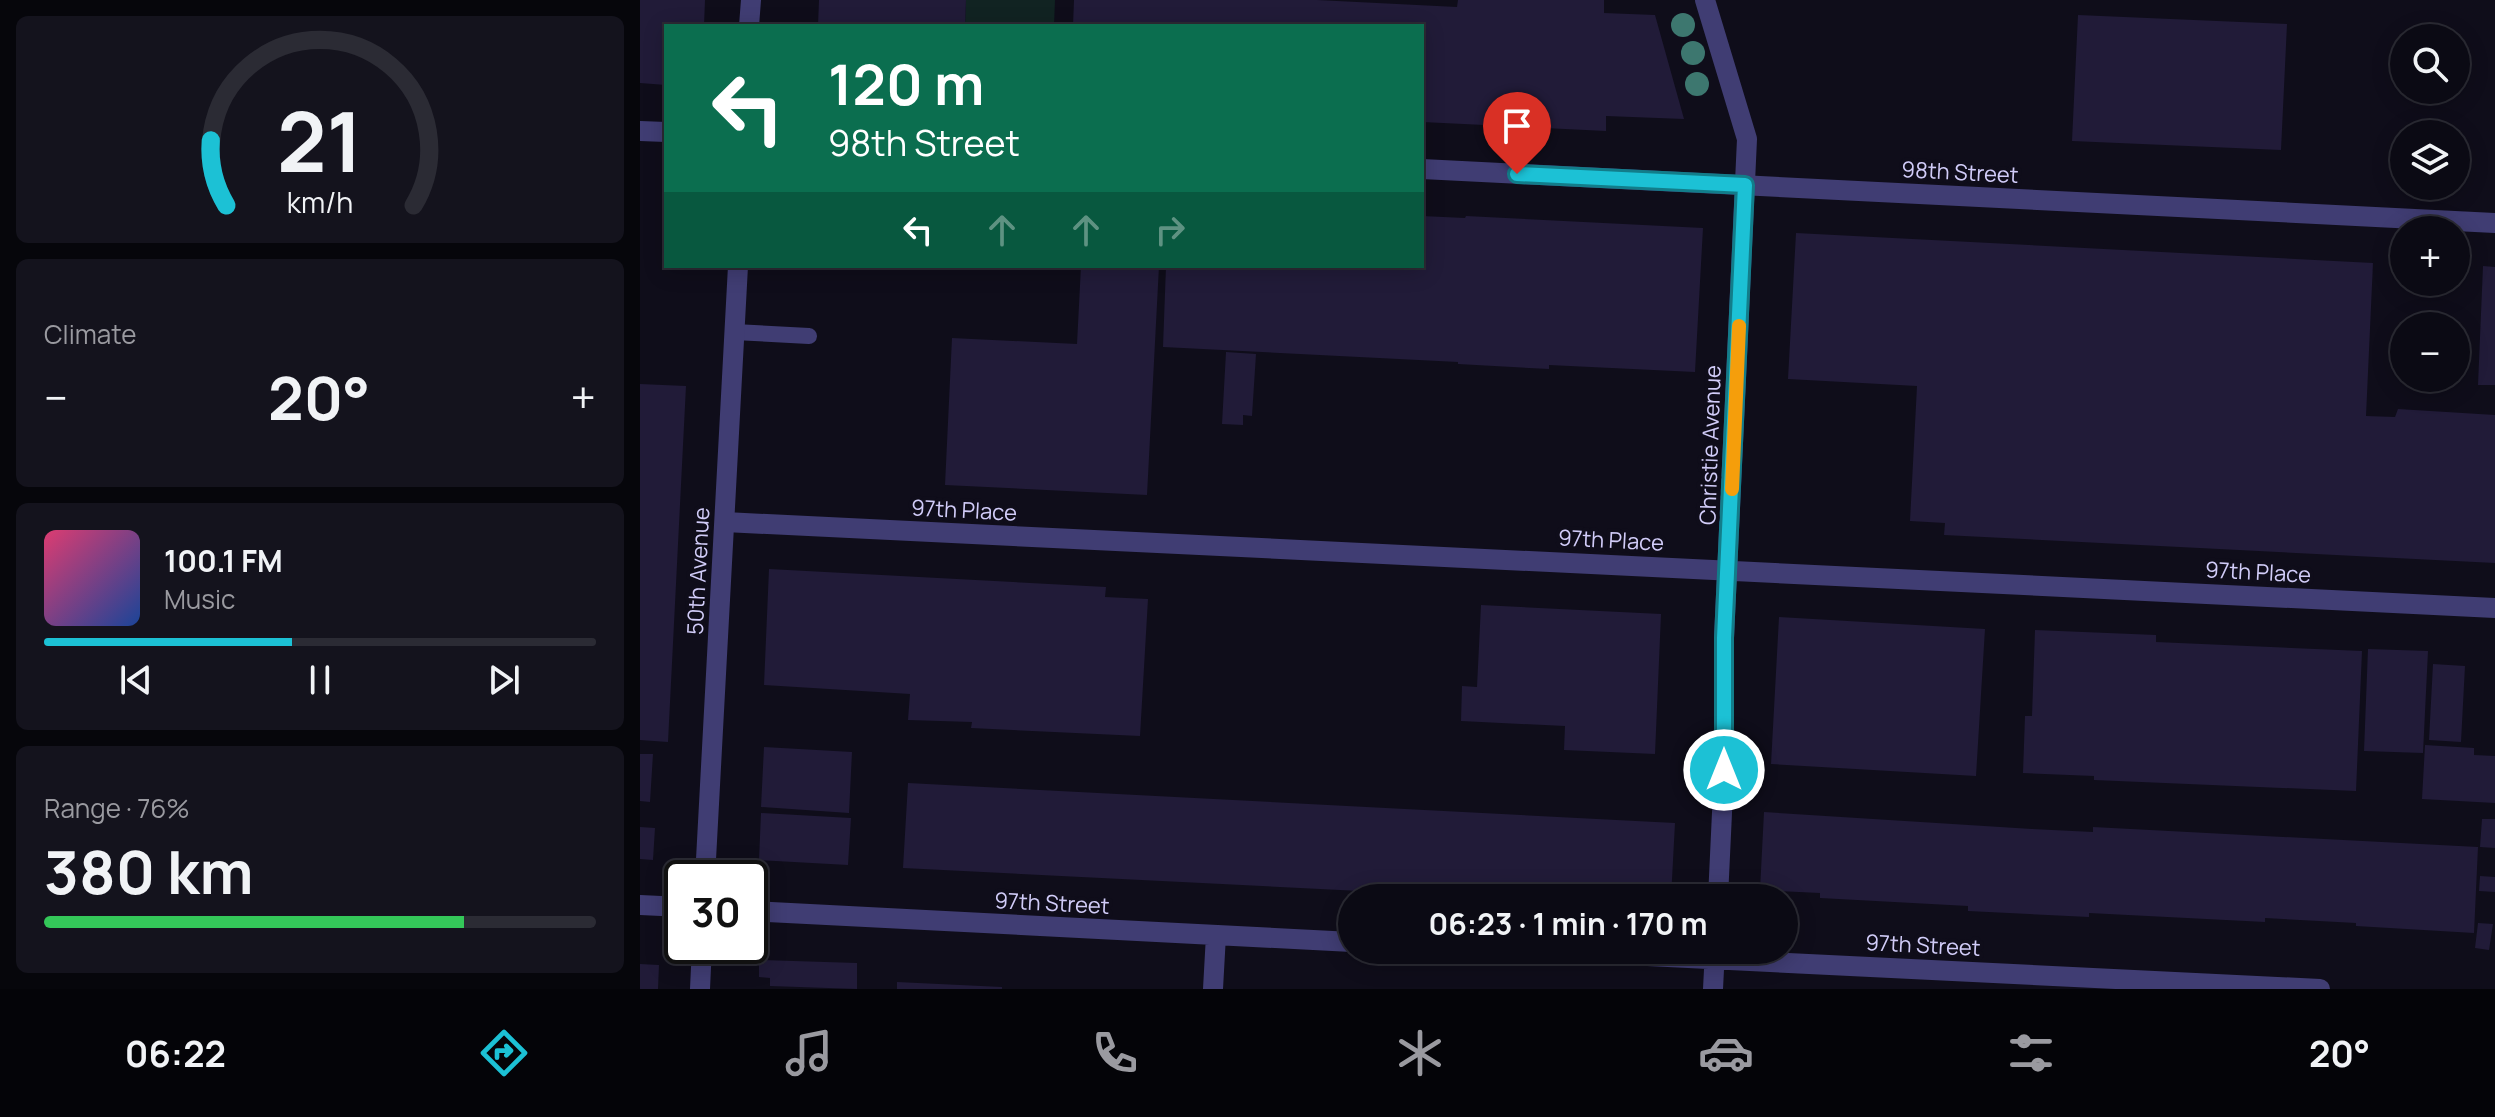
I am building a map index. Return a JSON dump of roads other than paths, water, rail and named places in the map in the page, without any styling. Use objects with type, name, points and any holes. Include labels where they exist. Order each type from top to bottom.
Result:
[{"type":"street","points":[[749,24],[751,0]]},
{"type":"street","name":"Christie Avenue","points":[[1705,0],[1747,139],[1724,638],[1724,770],[1719,884]]},
{"type":"street","points":[[640,131],[664,132]]},
{"type":"street","name":"98th Street","points":[[1424,169],[2495,223]]},
{"type":"street","name":"50th Avenue","points":[[706,860],[738,268]]},
{"type":"street","name":"97th Place","points":[[725,522],[2495,608]]},
{"type":"street","points":[[640,905],[664,906]]},
{"type":"street","name":"97th Street","points":[[768,912],[1338,941]]},
{"type":"street","points":[[1213,989],[1216,935]]},
{"type":"street","name":"97th Street","points":[[1798,960],[2320,989]]},
{"type":"street","points":[[700,989],[701,964]]},
{"type":"street","points":[[1713,989],[1714,964]]},
{"type":"lane","points":[[734,332],[809,336]]}]
